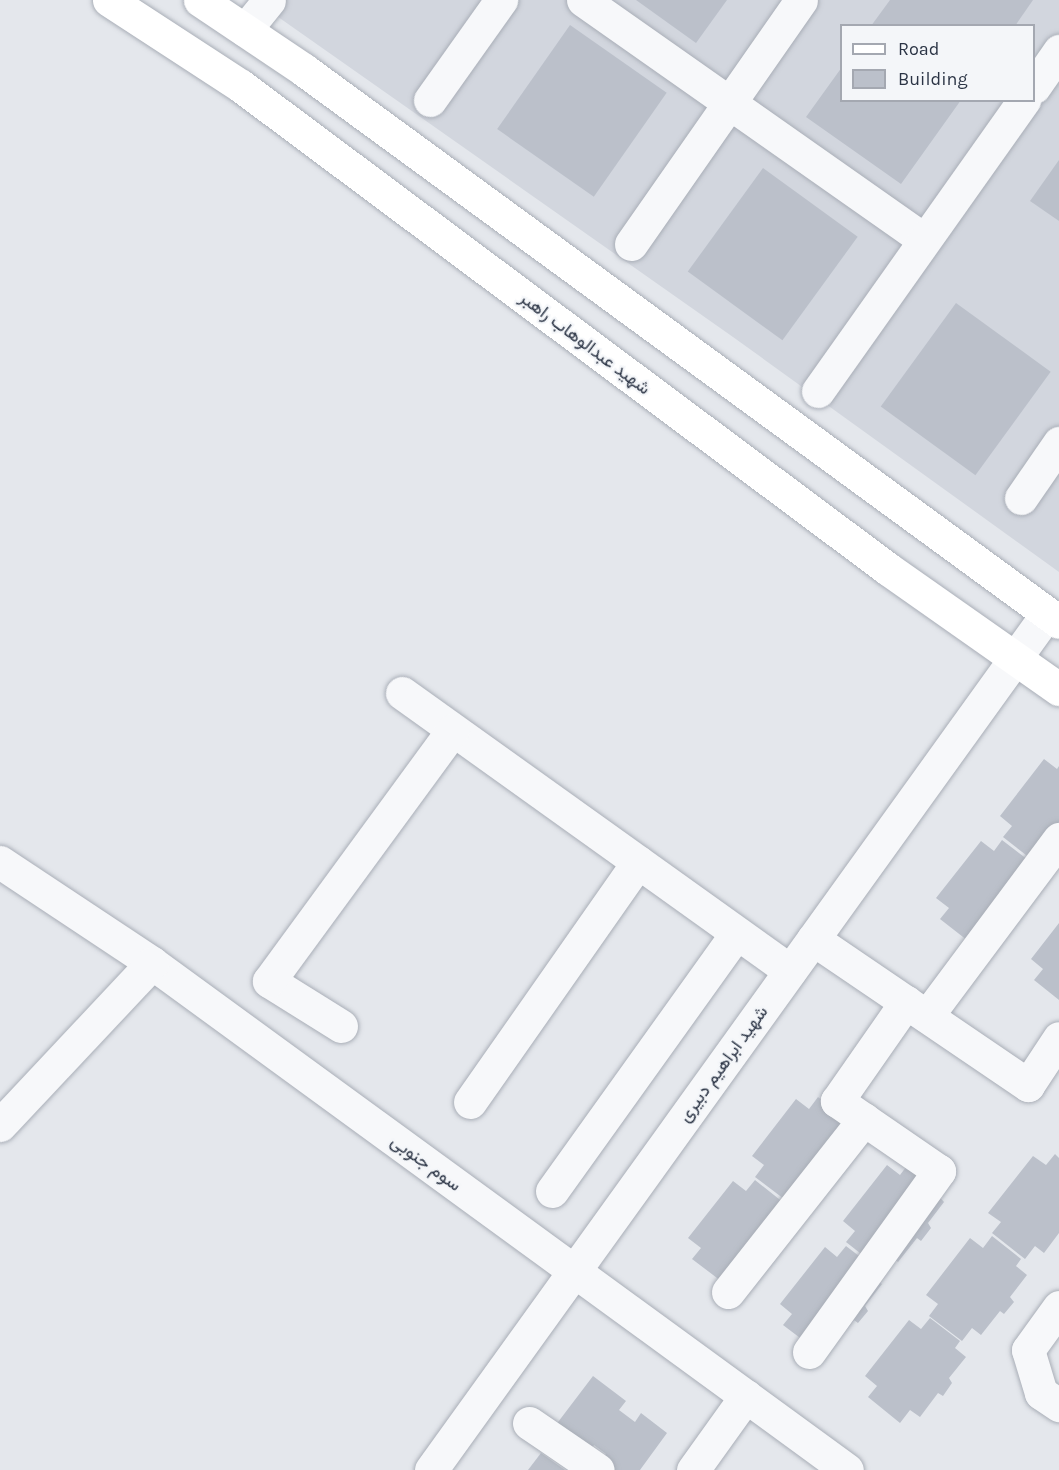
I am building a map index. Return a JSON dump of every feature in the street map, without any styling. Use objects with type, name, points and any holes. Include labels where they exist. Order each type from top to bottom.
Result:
[{"type":"main road","name":"شهید عبدالوهاب راهبر","points":[[109,0],[242,86],[888,569],[1059,689]]},
{"type":"main road","points":[[200,0],[245,30],[1053,618]]},
{"type":"street","points":[[245,30],[269,0]]},
{"type":"street","points":[[430,100],[501,0]]},
{"type":"street","points":[[584,0],[729,100],[924,240]]},
{"type":"street","points":[[632,244],[729,100],[801,0]]},
{"type":"street","points":[[1035,86],[1059,51]]},
{"type":"street","points":[[818,391],[1023,102]]},
{"type":"street","points":[[1021,498],[1059,443]]},
{"type":"street","name":"شهید ابراهیم دبیری","points":[[431,1470],[1014,658],[1053,618]]},
{"type":"street","points":[[402,693],[790,971]]},
{"type":"street","points":[[341,1026],[269,981],[453,730]]},
{"type":"street","points":[[809,1352],[939,1172],[837,1101],[1059,839]]},
{"type":"street","name":"سوم جنوبی","points":[[0,862],[152,963],[847,1470]]},
{"type":"street","points":[[470,1102],[638,862]]},
{"type":"street","points":[[552,1191],[737,933]]},
{"type":"street","points":[[813,939],[1028,1085],[1059,1038]]},
{"type":"street","points":[[0,1125],[152,963]]},
{"type":"street","points":[[728,1292],[864,1119]]},
{"type":"street","points":[[1059,1307],[1028,1350],[1041,1393],[1059,1405]]},
{"type":"street","points":[[693,1470],[746,1396]]},
{"type":"street","points":[[529,1423],[598,1470]]},
{"type":"shaded area","points":[[254,0],[1059,0],[1059,572],[733,337]]},
{"type":"building","points":[[636,0],[727,0],[696,43]]},
{"type":"building","points":[[890,0],[1033,0],[1016,24],[872,24]]},
{"type":"building","points":[[570,25],[667,93],[594,197],[497,129]]},
{"type":"building","points":[[840,70],[840,102],[960,102],[901,184],[806,117]]},
{"type":"building","points":[[1059,160],[1059,221],[1030,201]]},
{"type":"building","points":[[763,168],[858,237],[782,340],[688,272]]},
{"type":"building","points":[[956,303],[1051,372],[975,475],[881,407]]},
{"type":"building","points":[[1044,759],[1057,769],[1059,766],[1059,851],[1035,862],[1003,837],[1012,826],[1000,816]]},
{"type":"building","points":[[1002,840],[1032,863],[972,944],[940,919],[949,908],[936,898],[981,841],[994,851]]},
{"type":"building","points":[[1059,923],[1059,1000],[1034,980],[1043,969],[1031,959]]},
{"type":"building","points":[[818,1097],[847,1121],[788,1202],[755,1177],[764,1165],[752,1156],[796,1099],[809,1109]]},
{"type":"building","points":[[1055,1154],[1059,1158],[1059,1233],[1044,1253],[1035,1246],[1025,1259],[992,1233],[1001,1222],[988,1213],[1033,1156],[1046,1165]]},
{"type":"building","points":[[909,1163],[944,1202],[928,1223],[931,1228],[921,1241],[917,1238],[898,1262],[889,1255],[879,1268],[846,1242],[855,1231],[843,1221],[887,1165],[900,1175]]},
{"type":"building","points":[[755,1180],[784,1203],[725,1284],[692,1259],[701,1248],[688,1238],[733,1181],[746,1191]]},
{"type":"building","points":[[992,1236],[1021,1259],[1016,1266],[1027,1275],[1010,1297],[1014,1302],[1004,1314],[1000,1311],[981,1335],[972,1328],[962,1341],[929,1316],[938,1304],[926,1295],[970,1238],[983,1248]]},
{"type":"building","points":[[846,1246],[876,1269],[870,1275],[882,1284],[865,1306],[868,1311],[858,1323],[854,1320],[835,1344],[826,1337],[816,1350],[783,1325],[792,1314],[780,1304],[825,1247],[837,1257]]},
{"type":"building","points":[[930,1318],[960,1341],[955,1348],[966,1357],[949,1378],[952,1383],[943,1396],[938,1393],[920,1417],[910,1410],[900,1423],[868,1397],[877,1386],[865,1376],[909,1320],[921,1329]]},
{"type":"building","points":[[593,1376],[626,1401],[619,1410],[635,1422],[641,1413],[667,1433],[640,1470],[609,1470],[599,1463],[606,1454],[594,1445],[586,1456],[552,1430]]},
{"type":"building","points":[[541,1453],[565,1470],[528,1470]]}]
